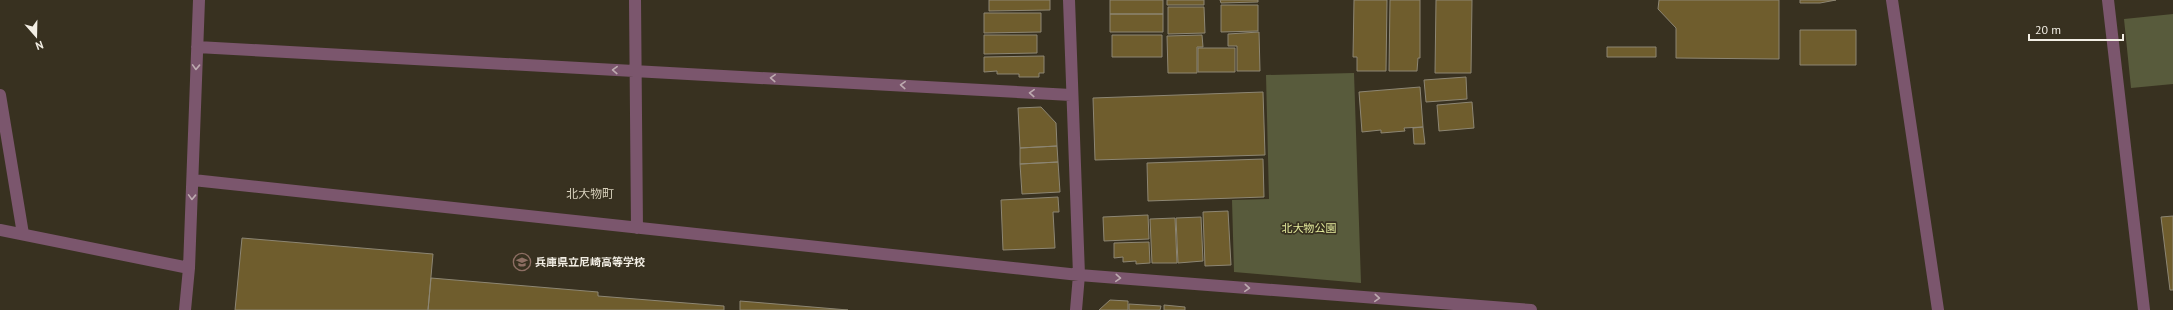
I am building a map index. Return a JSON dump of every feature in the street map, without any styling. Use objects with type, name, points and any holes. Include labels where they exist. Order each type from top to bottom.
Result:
[{"type":"street","points":[[185,310],[189,268],[193,180],[199,0]]},
{"type":"street","points":[[635,0],[637,228]]},
{"type":"street","points":[[1069,0],[1071,95],[1079,275],[1076,310]]},
{"type":"street","points":[[1892,0],[1938,310]]},
{"type":"street","points":[[2108,0],[2144,310]]},
{"type":"street","points":[[197,47],[1071,95]]},
{"type":"street","points":[[0,95],[23,234]]},
{"type":"street","points":[[193,180],[1079,275],[1531,310]]},
{"type":"street","points":[[0,230],[189,268]]},
{"type":"green space","points":[[2173,14],[2173,84],[2131,88],[2124,19]]},
{"type":"green space","name":"北大物公園","points":[[1354,73],[1361,283],[1234,272],[1232,200],[1269,199],[1266,75]]},
{"type":"building","points":[[989,0],[1050,0],[1050,10],[989,11]]},
{"type":"building","points":[[1110,0],[1163,0],[1163,14],[1110,14]]},
{"type":"building","points":[[1167,0],[1204,0],[1204,5],[1167,5]]},
{"type":"building","points":[[1220,0],[1258,0],[1258,2],[1221,3]]},
{"type":"building","points":[[1354,0],[1387,0],[1386,71],[1357,71],[1357,57],[1353,57]]},
{"type":"building","points":[[1390,0],[1420,0],[1420,58],[1418,58],[1417,71],[1389,71]]},
{"type":"building","points":[[1436,0],[1472,0],[1471,73],[1435,73]]},
{"type":"building","points":[[1659,0],[1779,0],[1779,59],[1676,58],[1676,28],[1658,9]]},
{"type":"building","points":[[1800,0],[1836,0],[1820,3],[1800,3]]},
{"type":"building","points":[[1221,5],[1258,5],[1258,31],[1221,32]]},
{"type":"building","points":[[1168,7],[1204,7],[1205,33],[1168,34]]},
{"type":"building","points":[[984,13],[1041,13],[1041,32],[984,33]]},
{"type":"building","points":[[1110,14],[1163,14],[1163,32],[1110,32]]},
{"type":"building","points":[[1800,30],[1856,30],[1856,65],[1800,65]]},
{"type":"building","points":[[1259,32],[1260,71],[1237,71],[1237,46],[1228,46],[1228,34]]},
{"type":"building","points":[[984,35],[1037,35],[1037,53],[984,54]]},
{"type":"building","points":[[1112,35],[1162,35],[1162,57],[1112,57]]},
{"type":"building","points":[[1202,35],[1203,47],[1197,47],[1197,73],[1168,73],[1167,36]]},
{"type":"building","points":[[1607,47],[1656,47],[1656,57],[1607,57]]},
{"type":"building","points":[[1198,48],[1235,48],[1235,72],[1198,72]]},
{"type":"building","points":[[1044,56],[1044,73],[1039,73],[1039,77],[1019,77],[1019,74],[997,74],[997,71],[984,72],[984,57]]},
{"type":"building","points":[[1466,77],[1467,99],[1426,102],[1424,80]]},
{"type":"building","points":[[1420,87],[1423,127],[1404,128],[1405,131],[1381,133],[1381,130],[1362,132],[1359,92]]},
{"type":"building","points":[[1263,92],[1265,155],[1095,160],[1093,98]]},
{"type":"building","points":[[1472,102],[1474,128],[1439,131],[1437,105]]},
{"type":"building","points":[[1041,107],[1056,123],[1057,146],[1020,148],[1018,108]]},
{"type":"building","points":[[1423,127],[1425,144],[1414,144],[1413,128]]},
{"type":"building","points":[[1057,146],[1058,162],[1020,164],[1020,148]]},
{"type":"building","points":[[1263,159],[1264,197],[1148,201],[1147,163]]},
{"type":"building","points":[[1058,162],[1060,192],[1022,194],[1020,164]]},
{"type":"building","points":[[1058,197],[1059,212],[1053,212],[1055,248],[1003,250],[1001,200]]},
{"type":"building","points":[[1228,211],[1231,265],[1205,266],[1203,212]]},
{"type":"building","points":[[1148,215],[1149,239],[1104,241],[1103,217]]},
{"type":"building","points":[[2173,216],[2173,290],[2170,290],[2161,217]]},
{"type":"building","points":[[1201,217],[1203,261],[1178,263],[1176,218]]},
{"type":"building","points":[[1175,218],[1177,263],[1152,263],[1150,219]]},
{"type":"building","points":[[242,238],[433,254],[428,310],[235,310]]},
{"type":"building","points":[[1149,242],[1150,263],[1136,264],[1136,261],[1123,262],[1123,257],[1114,258],[1114,243]]},
{"type":"building","points":[[431,278],[598,292],[598,296],[724,306],[724,310],[428,310]]},
{"type":"building","points":[[1110,300],[1128,301],[1128,310],[1099,310]]},
{"type":"building","points":[[740,301],[848,310],[740,310]]},
{"type":"building","points":[[1129,304],[1161,306],[1160,310],[1129,310]]},
{"type":"building","points":[[1164,305],[1185,307],[1185,310],[1164,310]]},
{"type":"place","name":"兵庫県立尼崎高等学校","points":[[522,262]]},
{"type":"district","name":"北大物町","points":[[590,194]]}]
